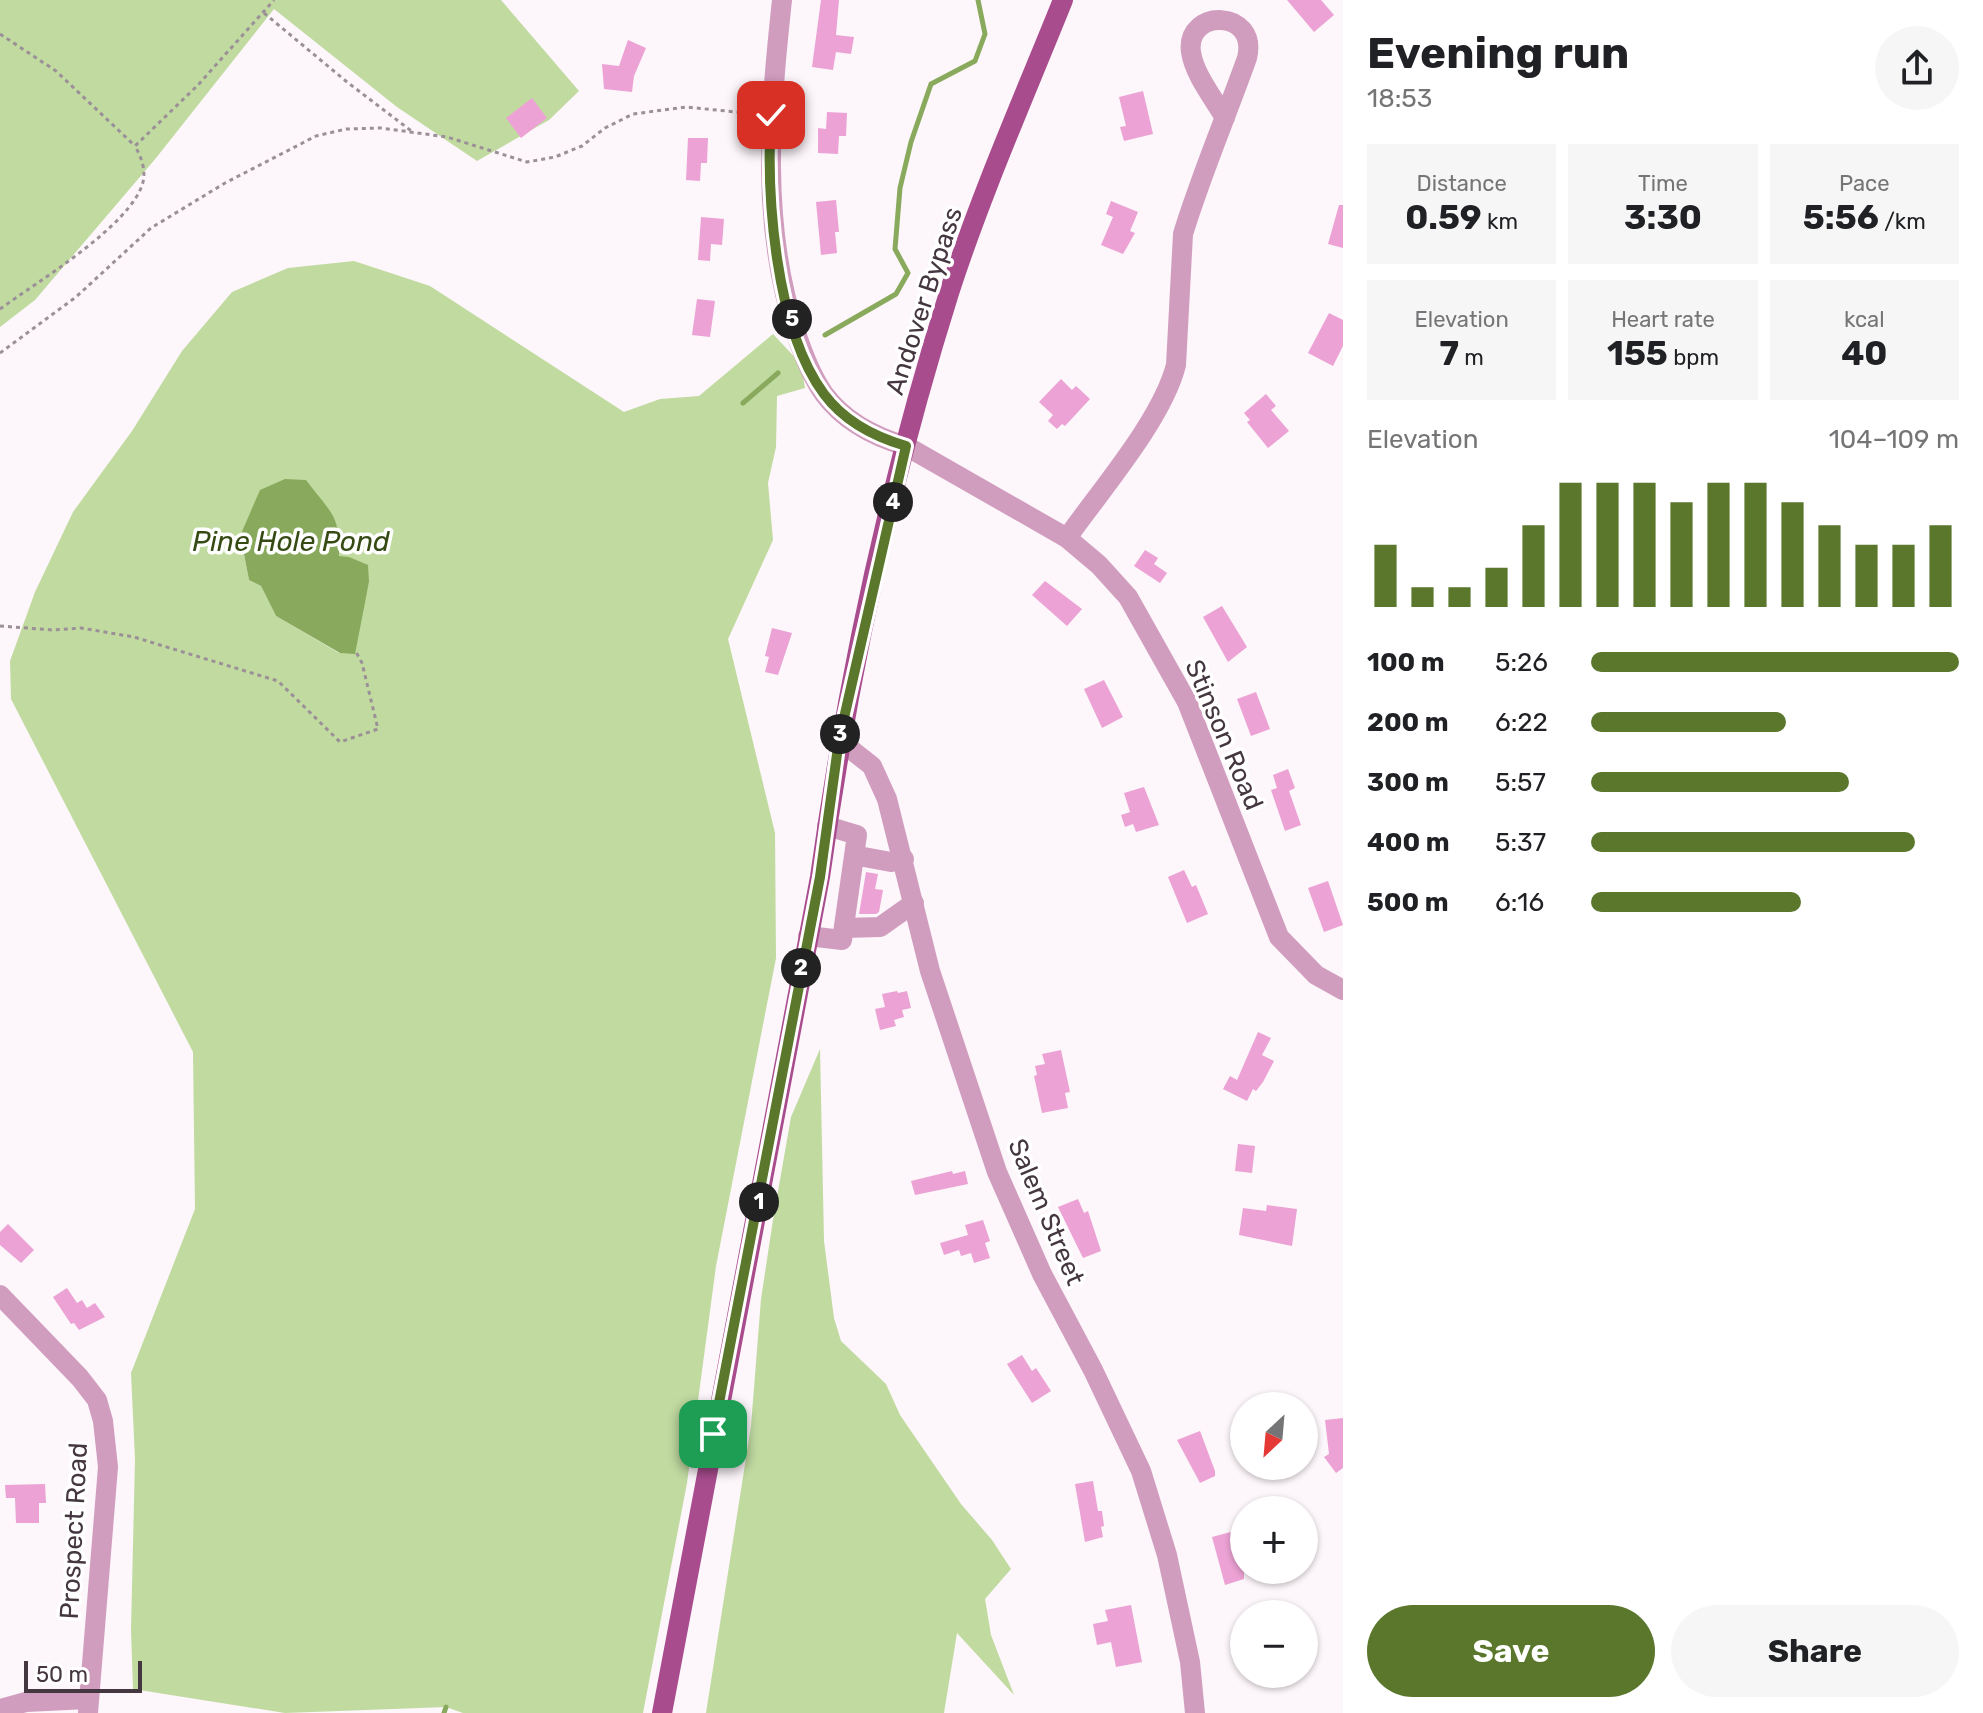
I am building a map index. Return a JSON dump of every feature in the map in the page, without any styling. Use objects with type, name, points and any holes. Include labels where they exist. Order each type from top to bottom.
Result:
[{"type":"main road","name":"Andover Bypass","points":[[662,1713],[808,936],[839,740],[906,446],[949,292],[1063,0]]},
{"type":"street","points":[[782,0],[769,157],[785,299],[799,342],[825,395],[878,438],[906,446]]},
{"type":"street","points":[[1067,538],[1151,420],[1171,384],[1176,365],[1183,234],[1225,118]]},
{"type":"street","name":"Stinson Road","points":[[906,446],[1067,538],[1099,565],[1128,597],[1187,702],[1279,937],[1316,975],[1343,990]]},
{"type":"street","name":"Salem Street","points":[[839,740],[872,766],[887,799],[934,984],[997,1172],[1042,1274],[1141,1471],[1157,1517],[1190,1662],[1195,1713]]},
{"type":"street","points":[[827,826],[857,835],[861,853]]},
{"type":"street","points":[[808,936],[842,940],[850,899],[847,889],[852,857],[861,853],[891,862],[904,859]]},
{"type":"street","points":[[844,928],[880,927],[914,903]]},
{"type":"street","name":"Prospect Road","points":[[0,1295],[80,1378],[97,1400],[103,1421],[108,1467],[88,1706]]},
{"type":"street","points":[[0,1709],[26,1702],[88,1706]]},
{"type":"path","points":[[135,146],[198,85],[274,0]]},
{"type":"path","points":[[264,13],[414,133]]},
{"type":"path","points":[[0,34],[56,71],[135,146],[143,160],[143,181],[132,204],[114,225],[0,309]]},
{"type":"path","points":[[0,353],[76,297],[151,228],[247,171],[316,136],[346,129],[381,128],[447,137],[527,162],[555,157],[582,146],[605,128],[633,114],[686,107],[771,115]]},
{"type":"path","points":[[0,626],[81,628],[134,637],[278,681],[340,742],[378,729],[362,663],[355,650]]},
{"type":"shaded area","points":[[0,0],[501,0],[579,91],[549,120],[477,161],[397,107],[274,9],[156,158],[35,300],[0,327]]},
{"type":"shaded area","points":[[354,261],[430,286],[624,412],[660,399],[699,396],[773,334],[801,364],[805,388],[777,396],[776,447],[768,483],[773,540],[728,639],[775,833],[776,958],[716,1266],[687,1483],[643,1713],[463,1713],[446,1707],[285,1713],[133,1689],[131,1630],[135,1459],[131,1373],[195,1209],[193,1052],[11,699],[10,661],[35,592],[73,512],[132,431],[182,351],[232,292],[288,268]],"holes":[[[323,502],[337,527],[339,557],[369,582],[362,613],[339,653],[276,616],[261,586],[249,580],[244,554]]]},
{"type":"shaded area","points":[[820,1049],[824,1241],[834,1318],[841,1341],[886,1384],[900,1415],[961,1504],[992,1540],[1011,1569],[985,1599],[991,1635],[1014,1695],[957,1633],[944,1713],[706,1713],[751,1426],[761,1299],[773,1220],[791,1117]]},
{"type":"water","name":"Pine Hole Pond","points":[[285,479],[306,480],[328,507],[336,522],[339,556],[368,565],[369,582],[355,654],[340,653],[276,616],[261,586],[249,580],[244,554],[237,543],[260,490]]},
{"type":"building","points":[[821,0],[839,0],[836,35],[854,37],[851,54],[836,52],[833,70],[812,67]]},
{"type":"building","points":[[1287,0],[1321,0],[1334,15],[1314,32]]},
{"type":"building","points":[[628,40],[646,48],[634,76],[632,92],[604,89],[602,64],[619,66]]},
{"type":"building","points":[[1143,91],[1153,134],[1124,141],[1120,127],[1126,126],[1119,97]]},
{"type":"building","points":[[532,98],[547,118],[521,138],[506,118]]},
{"type":"building","points":[[827,112],[847,113],[846,136],[839,136],[838,154],[818,153],[818,128],[826,129]]},
{"type":"building","points":[[688,138],[708,138],[707,163],[701,163],[700,181],[686,180]]},
{"type":"building","points":[[836,200],[837,253],[821,255],[816,202]]},
{"type":"building","points":[[1111,201],[1138,212],[1130,231],[1135,233],[1123,254],[1101,245],[1113,217],[1106,214]]},
{"type":"building","points":[[1339,205],[1343,205],[1343,248],[1328,244]]},
{"type":"building","points":[[701,217],[724,219],[722,245],[711,244],[710,261],[698,260]]},
{"type":"building","points":[[697,299],[715,301],[710,337],[692,335]]},
{"type":"building","points":[[1329,313],[1343,320],[1343,346],[1333,366],[1308,353]]},
{"type":"building","points":[[1061,379],[1072,390],[1076,386],[1090,399],[1065,426],[1062,424],[1057,429],[1048,421],[1053,415],[1039,402]]},
{"type":"building","points":[[1266,394],[1276,406],[1271,410],[1289,431],[1268,448],[1247,422],[1250,420],[1244,413]]},
{"type":"building","points":[[1145,550],[1158,558],[1154,564],[1167,573],[1160,583],[1134,566]]},
{"type":"building","points":[[1045,581],[1082,609],[1067,626],[1032,595]]},
{"type":"building","points":[[1222,606],[1247,647],[1228,662],[1203,617]]},
{"type":"building","points":[[772,628],[792,633],[778,675],[765,672],[769,657],[765,656]]},
{"type":"building","points":[[1104,680],[1123,717],[1102,728],[1084,689]]},
{"type":"building","points":[[1256,692],[1270,729],[1251,736],[1237,699]]},
{"type":"building","points":[[1288,769],[1295,788],[1289,791],[1301,825],[1285,831],[1271,790],[1277,788],[1273,775]]},
{"type":"building","points":[[1144,787],[1159,825],[1136,832],[1133,824],[1125,827],[1121,815],[1130,812],[1124,793]]},
{"type":"building","points":[[1184,870],[1192,887],[1196,885],[1208,914],[1187,923],[1168,877]]},
{"type":"building","points":[[866,872],[878,874],[875,889],[883,890],[876,914],[859,914]]},
{"type":"building","points":[[1328,881],[1343,925],[1324,932],[1308,888]]},
{"type":"building","points":[[907,991],[911,1008],[902,1010],[904,1017],[894,1020],[896,1026],[880,1030],[875,1009],[885,1007],[882,994]]},
{"type":"building","points":[[1258,1032],[1271,1038],[1262,1055],[1274,1061],[1263,1082],[1256,1091],[1253,1089],[1247,1101],[1223,1089],[1230,1076],[1237,1080]]},
{"type":"building","points":[[1061,1050],[1070,1092],[1065,1093],[1068,1108],[1042,1113],[1034,1076],[1037,1075],[1035,1066],[1045,1064],[1042,1054]]},
{"type":"building","points":[[1238,1144],[1255,1146],[1252,1173],[1235,1171]]},
{"type":"building","points":[[952,1171],[953,1174],[965,1171],[968,1184],[915,1195],[911,1181]]},
{"type":"building","points":[[1078,1199],[1084,1213],[1088,1211],[1101,1251],[1083,1258],[1058,1207]]},
{"type":"building","points":[[1267,1205],[1297,1209],[1292,1246],[1239,1235],[1243,1208],[1266,1211]]},
{"type":"building","points":[[983,1220],[990,1241],[985,1243],[990,1258],[974,1263],[971,1253],[961,1256],[959,1250],[944,1255],[940,1243],[968,1235],[965,1225]]},
{"type":"building","points":[[8,1224],[34,1250],[21,1263],[0,1245],[0,1232]]},
{"type":"building","points":[[67,1288],[77,1303],[82,1300],[87,1308],[95,1303],[105,1317],[79,1330],[74,1323],[71,1324],[53,1297]]},
{"type":"building","points":[[1022,1355],[1032,1371],[1036,1368],[1051,1391],[1032,1403],[1007,1364]]},
{"type":"building","points":[[1343,1418],[1343,1468],[1336,1473],[1324,1457],[1329,1454],[1325,1420]]},
{"type":"building","points":[[1200,1431],[1215,1476],[1200,1483],[1177,1440]]},
{"type":"building","points":[[1093,1481],[1098,1511],[1102,1511],[1103,1537],[1085,1542],[1075,1484]]},
{"type":"building","points":[[45,1484],[46,1503],[39,1503],[39,1523],[16,1523],[15,1498],[6,1498],[5,1485]]},
{"type":"building","points":[[1230,1532],[1230,1583],[1225,1585],[1212,1537]]},
{"type":"building","points":[[1131,1605],[1142,1662],[1116,1667],[1111,1642],[1097,1645],[1093,1624],[1108,1621],[1105,1610]]},
{"type":"waterway","points":[[825,335],[896,294],[908,273],[895,249],[900,188],[911,142],[931,84],[975,61],[985,34],[978,0]]},
{"type":"waterway","points":[[743,403],[778,373]]},
{"type":"waterway","points":[[444,1713],[446,1707]]},
{"type":"route","points":[[713,1434],[820,877],[839,740],[906,446],[878,438],[841,411],[825,395],[799,342],[785,299],[775,228],[769,177],[771,115]]}]
